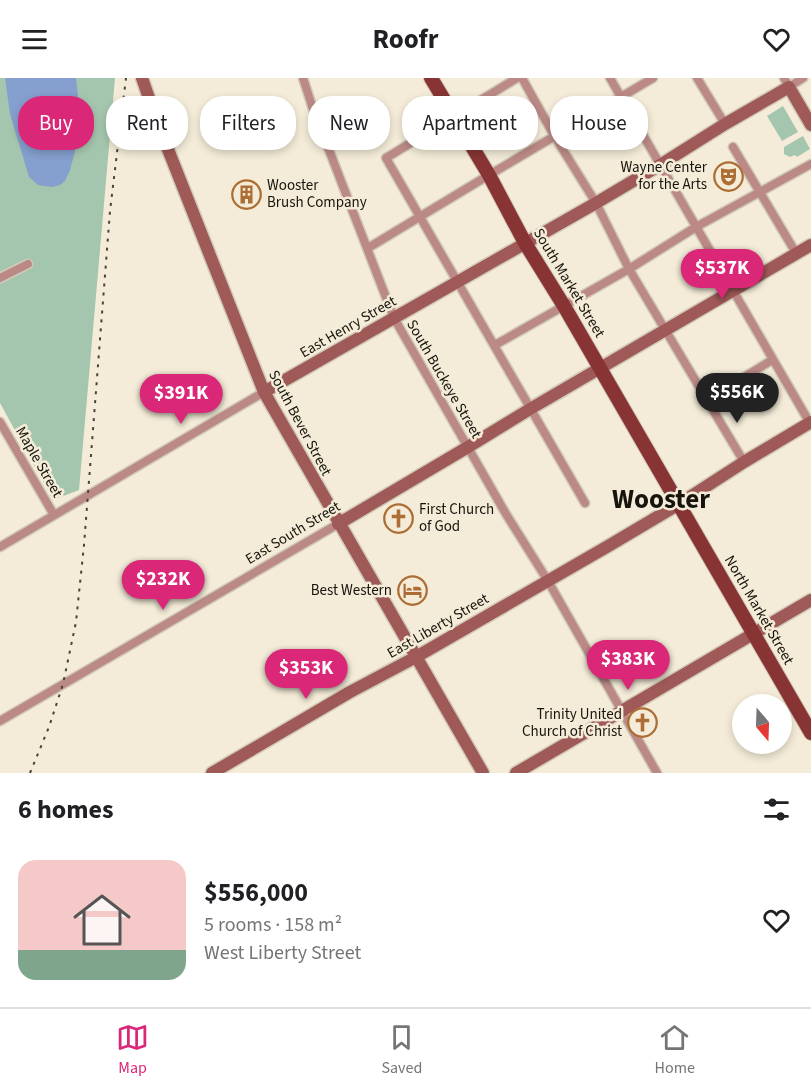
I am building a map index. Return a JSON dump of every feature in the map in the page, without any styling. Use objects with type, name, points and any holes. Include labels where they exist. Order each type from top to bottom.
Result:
[{"type":"main road","name":"South Market Street","points":[[431,78],[442,96]]},
{"type":"main road","name":"South Market Street","points":[[474,150],[525,243],[679,504]]},
{"type":"main road","name":"North Market Street","points":[[679,504],[811,733]]},
{"type":"street","name":"South Bever Street","points":[[144,78],[158,124],[264,392],[483,773]]},
{"type":"street","name":"South Buckeye Street","points":[[303,78],[394,318],[657,773]]},
{"type":"street","points":[[488,96],[517,78]]},
{"type":"street","points":[[522,78],[550,128]]},
{"type":"street","points":[[610,78],[620,96]]},
{"type":"street","points":[[624,96],[653,78]]},
{"type":"street","points":[[697,78],[725,124]]},
{"type":"street","points":[[803,78],[786,82],[811,125]]},
{"type":"street","name":"East Henry Street","points":[[0,547],[264,392],[596,203],[725,124],[786,82]]},
{"type":"street","points":[[368,248],[550,140]]},
{"type":"street","points":[[648,144],[810,424]]},
{"type":"street","points":[[733,147],[796,254]]},
{"type":"street","points":[[402,148],[386,158],[585,503]]},
{"type":"street","points":[[563,150],[596,203],[629,269],[744,462]]},
{"type":"street","points":[[495,345],[629,269],[696,227],[811,164]]},
{"type":"street","name":"East South Street","points":[[0,721],[811,245]]},
{"type":"street","points":[[0,278],[28,264]]},
{"type":"street","points":[[707,400],[772,360]]},
{"type":"street","name":"Maple Street","points":[[0,422],[54,515]]},
{"type":"street","name":"East Liberty Street","points":[[218,771],[350,692],[548,581],[810,424]]},
{"type":"street","points":[[516,773],[811,600]]},
{"type":"green space","points":[[0,78],[115,78],[113,96],[106,96],[106,150],[109,150],[79,490],[53,500],[0,403]]},
{"type":"green space","points":[[783,106],[798,132],[782,141],[767,116]]},
{"type":"green space","points":[[803,136],[810,149],[797,157],[784,154],[784,147]]},
{"type":"water","points":[[5,78],[76,78],[78,96],[18,96],[18,141],[10,114]]},
{"type":"water","points":[[21,150],[75,150],[70,170],[65,181],[60,185],[52,187],[38,185],[29,177]]},
{"type":"railway","points":[[30,773],[49,727],[63,684],[76,622],[110,211],[126,78]]},
{"type":"place","name":"Wayne Center for the Arts","points":[[728,176]]},
{"type":"place","name":"Wooster Brush Company","points":[[246,194]]},
{"type":"place","name":"First Church of God","points":[[398,518]]},
{"type":"place","name":"Best Western","points":[[413,590]]},
{"type":"place","name":"Trinity United Church of Christ","points":[[643,723]]},
{"type":"district","name":"Wooster","points":[[661,499]]}]
